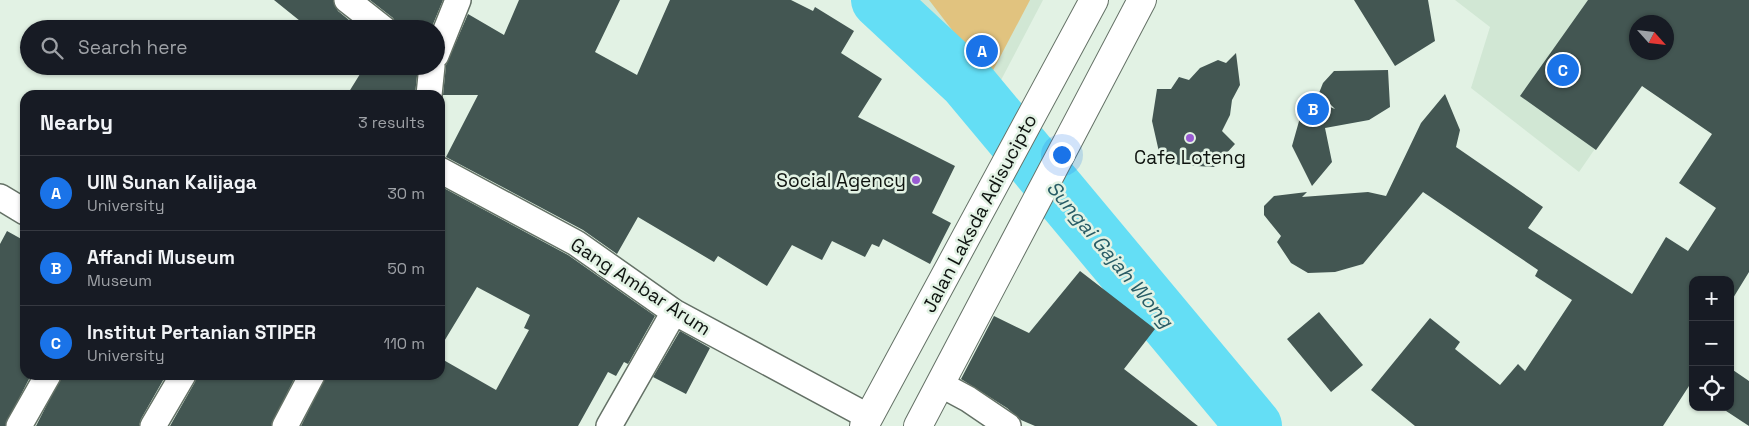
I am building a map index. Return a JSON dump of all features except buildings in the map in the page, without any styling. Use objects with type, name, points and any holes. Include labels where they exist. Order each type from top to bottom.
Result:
[{"type":"main road","name":"Jalan Laksda Adisucipto","points":[[867,421],[1094,0]]},
{"type":"main road","points":[[918,426],[1142,0]]},
{"type":"street","points":[[348,0],[373,20]]},
{"type":"street","points":[[445,32],[458,0]]},
{"type":"street","points":[[430,90],[431,75]]},
{"type":"street","name":"Gang Ambar Arum","points":[[445,173],[576,243],[674,312],[867,421]]},
{"type":"street","points":[[0,198],[20,209]]},
{"type":"street","points":[[609,426],[674,312]]},
{"type":"street","points":[[19,426],[45,380]]},
{"type":"street","points":[[153,426],[180,380]]},
{"type":"street","points":[[285,426],[306,380]]},
{"type":"street","points":[[940,384],[968,399],[1008,426]]},
{"type":"shaded area","points":[[903,0],[1043,0],[990,101]]},
{"type":"shaded area","points":[[929,0],[1030,0],[989,78]]},
{"type":"shaded area","points":[[1455,0],[1697,0],[1674,16],[1629,15],[1629,60],[1656,60],[1579,172],[1471,88],[1490,27]]},
{"type":"waterway","name":"Sungai Gajah Wong","points":[[879,0],[967,82],[1254,426]]},
{"type":"place","name":"UIN Sunan Kalijaga","points":[[982,51]]},
{"type":"place","name":"Institut Pertanian STIPER","points":[[1563,70]]},
{"type":"place","name":"Affandi Museum","points":[[1313,109]]},
{"type":"place","name":"Cafe Loteng","points":[[1190,138]]},
{"type":"place","name":"Social Agency","points":[[916,180]]}]
